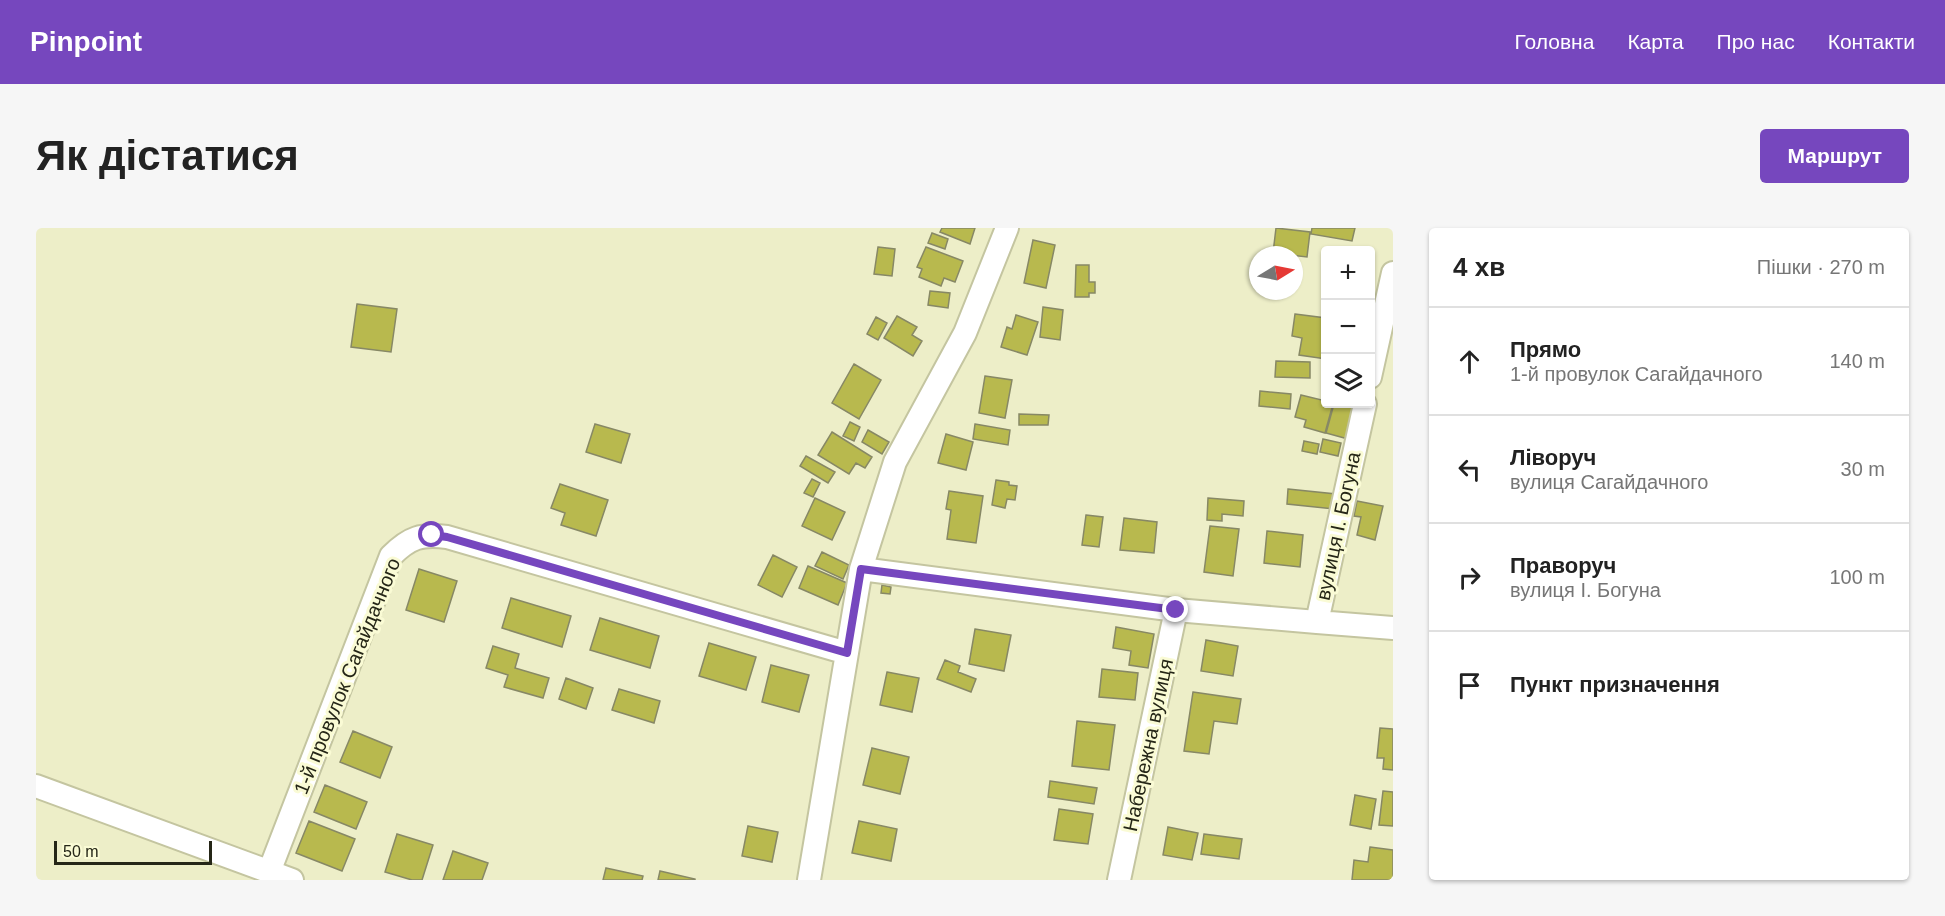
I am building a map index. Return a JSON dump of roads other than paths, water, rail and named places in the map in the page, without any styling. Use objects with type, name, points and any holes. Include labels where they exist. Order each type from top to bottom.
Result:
[{"type":"street","points":[[808,880],[861,569],[895,462],[965,333],[1007,228]]},
{"type":"street","points":[[1375,358],[1393,273]]},
{"type":"street","name":"вулиця І. Богуна","points":[[861,569],[1176,610],[1317,622],[1364,408]]},
{"type":"street","name":"1-й провулок Сагайдачного","points":[[269,872],[391,556],[403,544],[418,537],[432,535],[447,537],[847,653]]},
{"type":"street","name":"Набережна вулиця","points":[[1119,880],[1176,610]]},
{"type":"street","points":[[1317,622],[1393,628]]},
{"type":"street","points":[[36,786],[292,880]]}]
